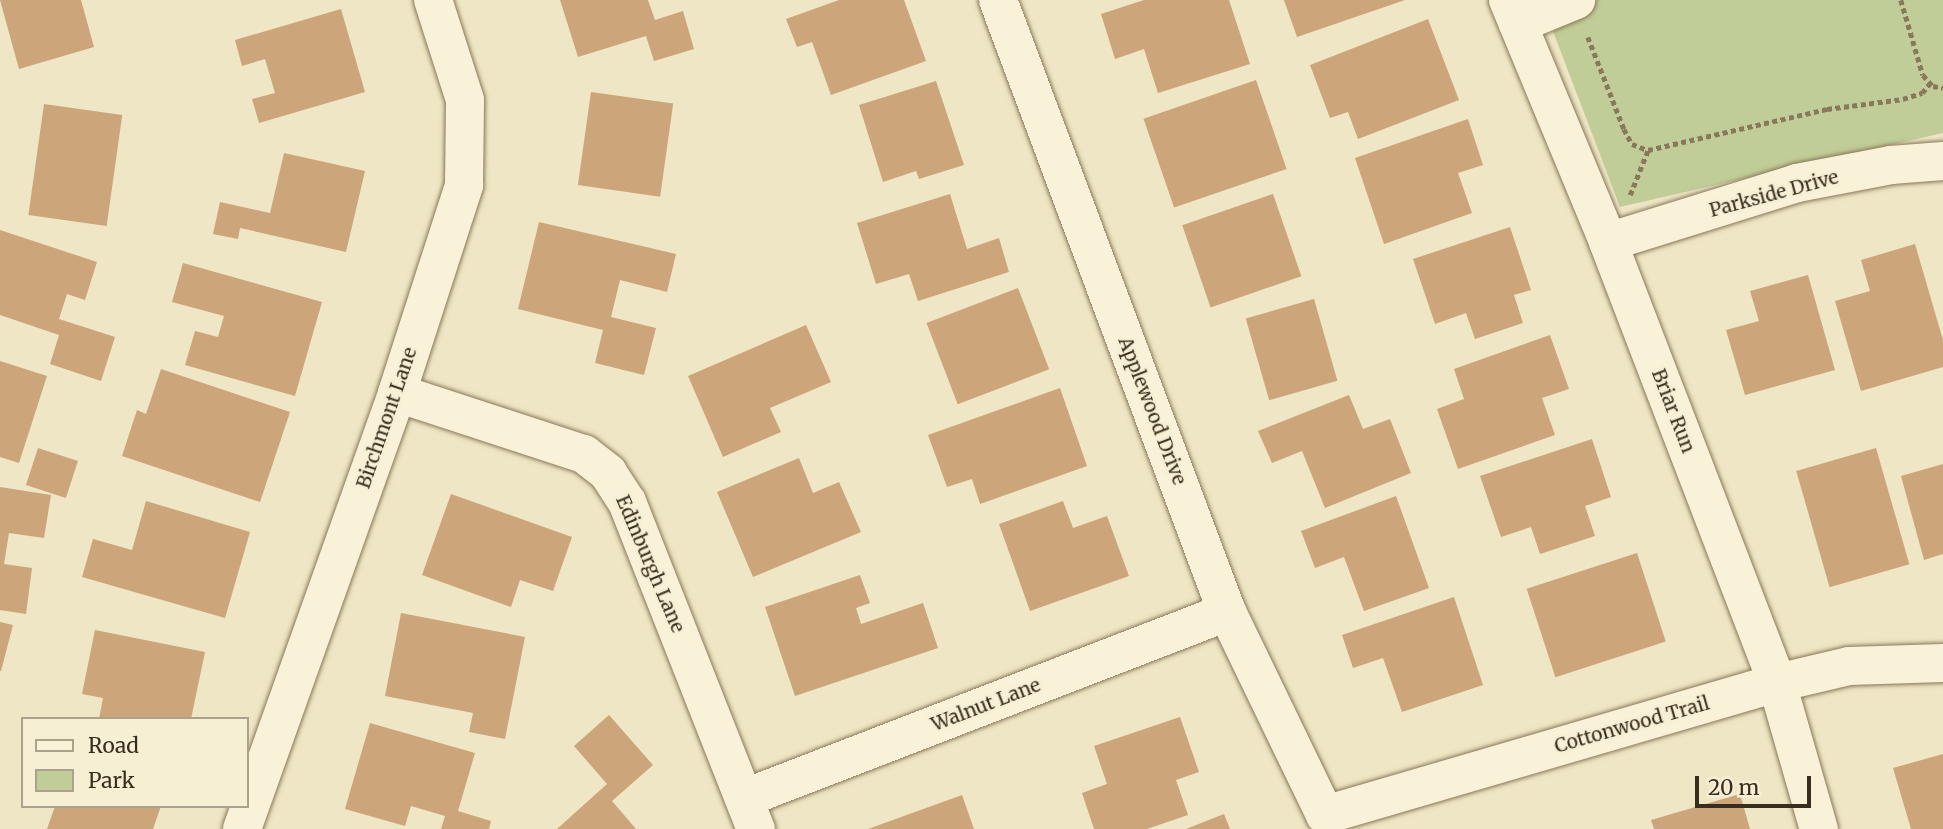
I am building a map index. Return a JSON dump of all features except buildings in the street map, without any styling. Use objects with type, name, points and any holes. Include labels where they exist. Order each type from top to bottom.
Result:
[{"type":"street","name":"Birchmont Lane","points":[[242,829],[397,393],[464,185],[465,100],[433,0]]},
{"type":"street","name":"Applewood Drive","points":[[998,0],[1227,612],[1325,815]]},
{"type":"street","points":[[1513,12],[1575,1]]},
{"type":"street","name":"Briar Run","points":[[1513,12],[1608,242],[1777,682],[1819,829]]},
{"type":"street","name":"Parkside Drive","points":[[1608,242],[1797,183],[1891,164],[1943,161]]},
{"type":"street","name":"Edinburgh Lane","points":[[397,393],[583,454],[607,473],[627,502],[751,814]]},
{"type":"street","name":"Walnut Lane","points":[[751,814],[1227,612]]},
{"type":"street","name":"Cottonwood Trail","points":[[1325,815],[1777,682],[1849,666],[1943,663]]},
{"type":"path","points":[[1901,0],[1923,75],[1930,83],[1943,88]]},
{"type":"path","points":[[1575,1],[1624,129],[1632,144],[1648,150],[1827,109],[1903,99],[1922,93],[1930,83]]},
{"type":"path","points":[[1630,195],[1648,150]]},
{"type":"green space","points":[[1541,0],[1943,0],[1943,133],[1620,207]]}]
